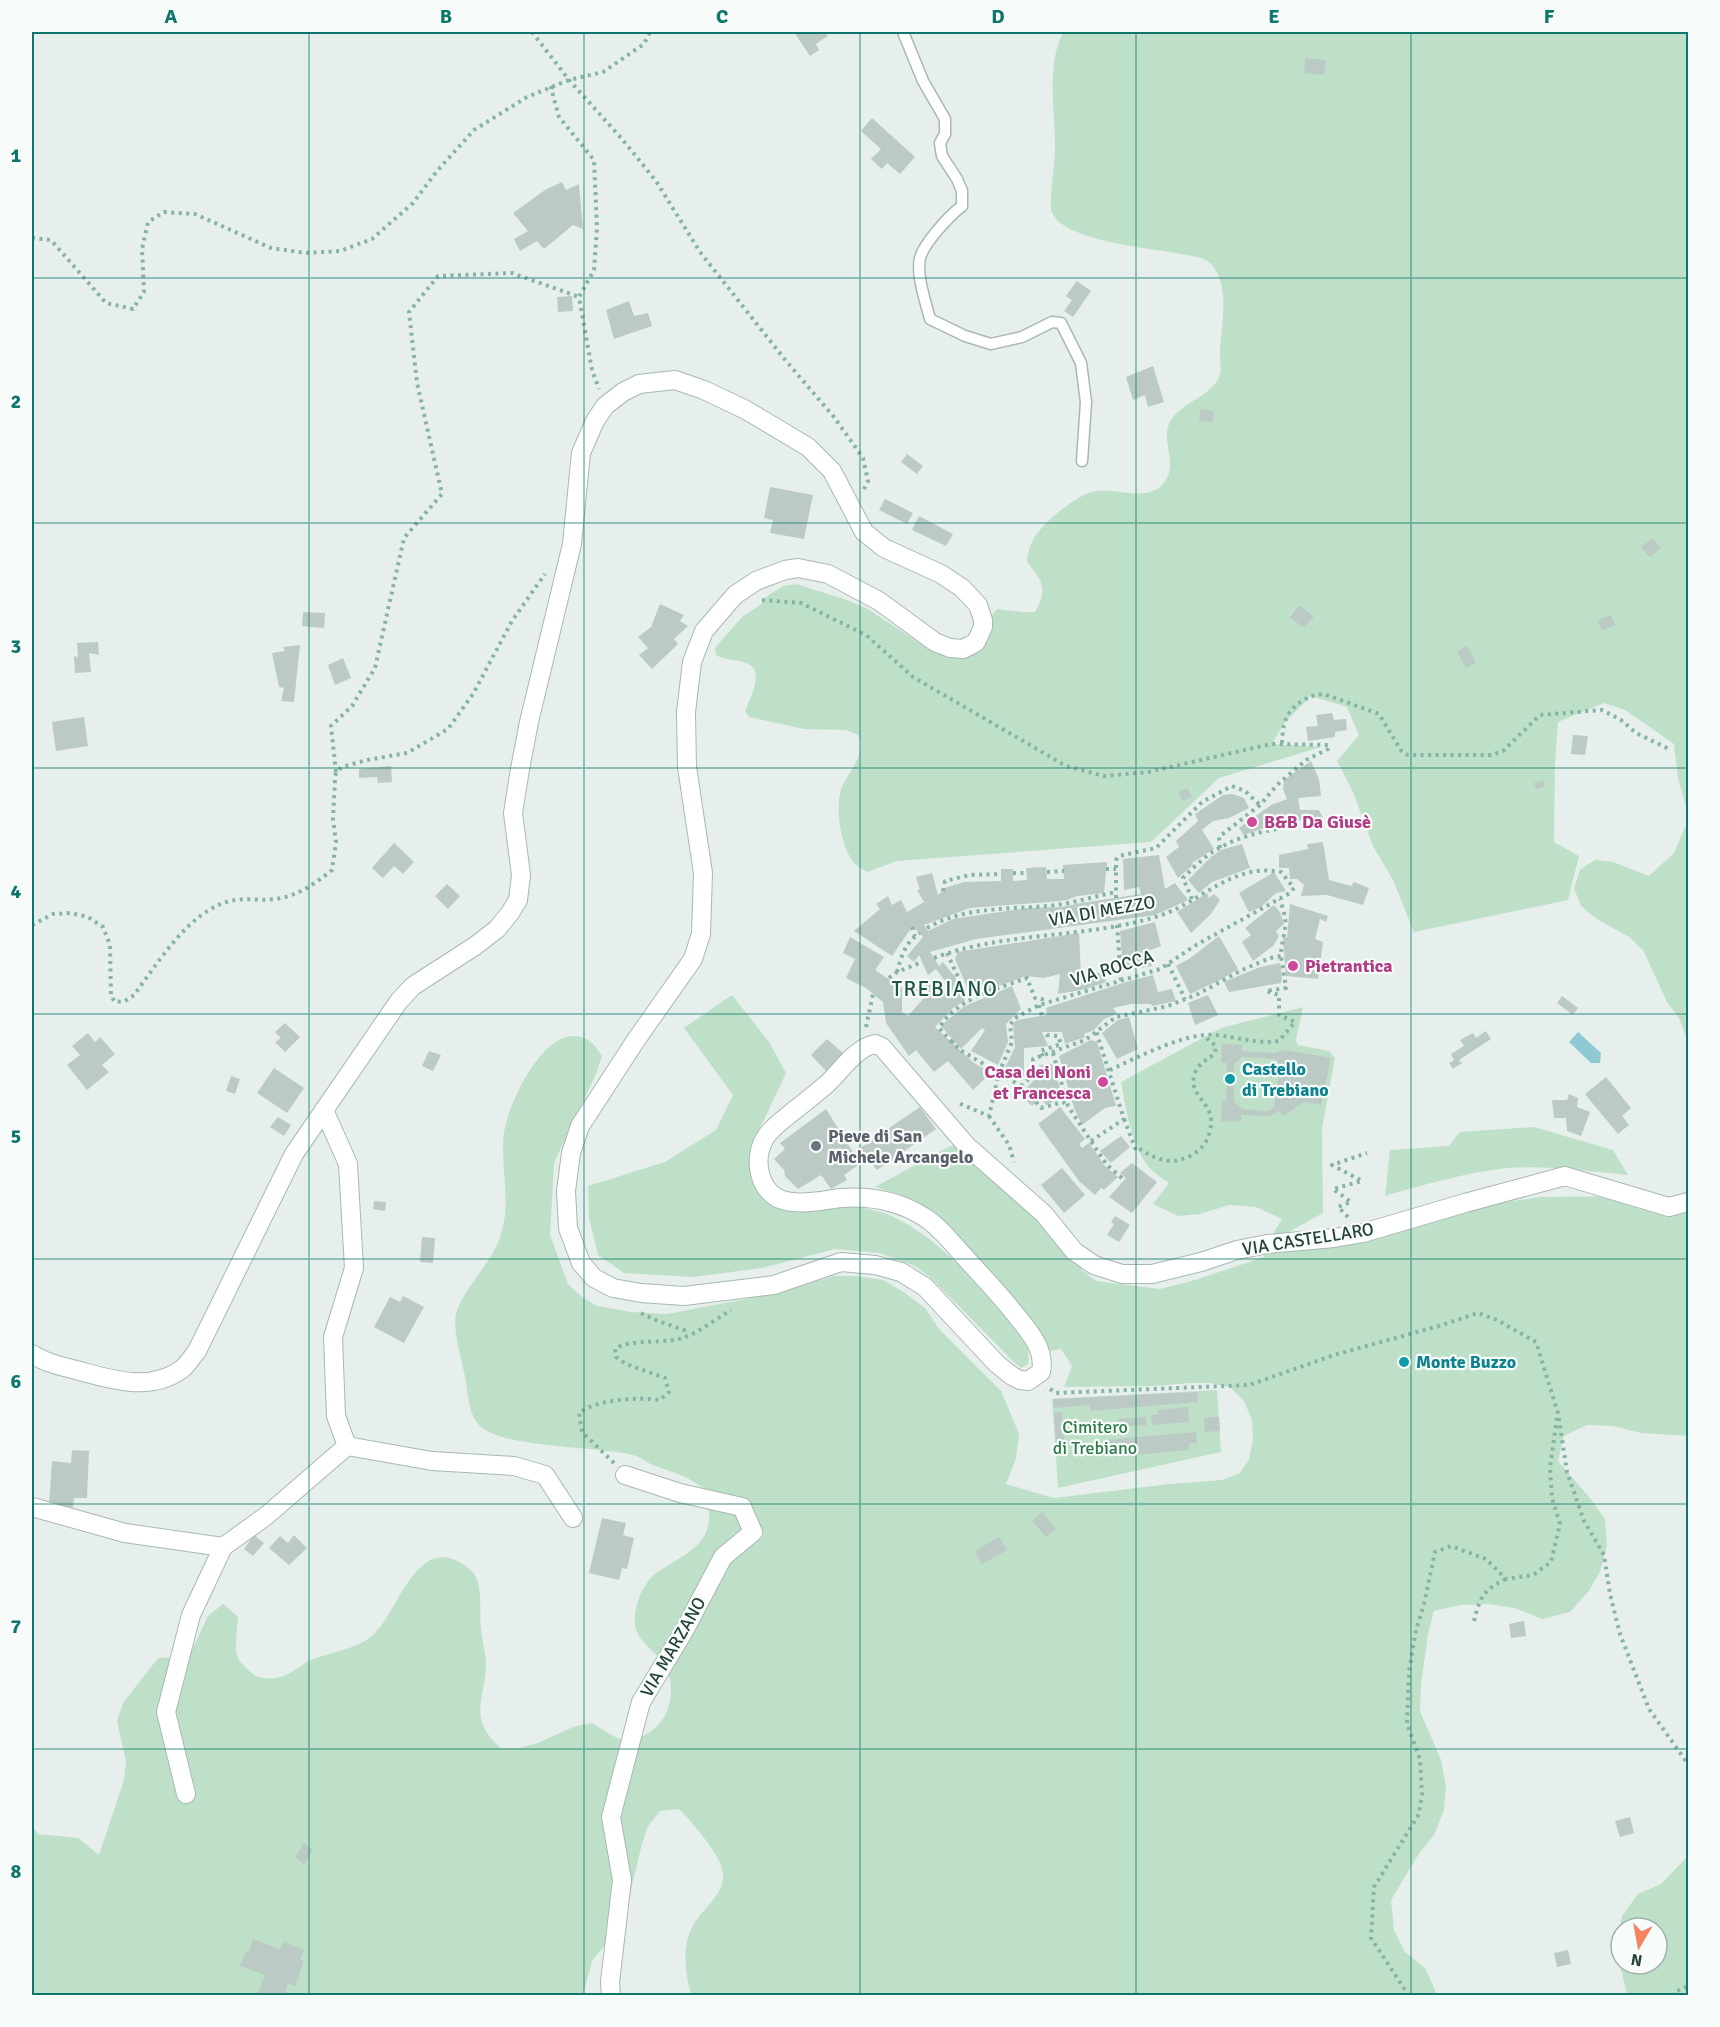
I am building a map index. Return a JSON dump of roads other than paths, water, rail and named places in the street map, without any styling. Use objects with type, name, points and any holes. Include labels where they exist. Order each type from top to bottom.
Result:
[{"type":"street","name":"VIA CASTELLARO","points":[[324,1110],[406,993],[497,929],[518,900],[521,874],[513,813],[529,722],[572,544],[580,453],[605,406],[623,392],[639,384],[675,380],[704,390],[746,410],[808,447],[832,471],[864,532],[884,548],[941,574],[962,588],[978,605],[983,620],[976,642],[963,649],[950,648],[935,642],[879,601],[828,574],[798,568],[785,570],[756,581],[735,595],[710,623],[692,662],[686,712],[687,767],[703,873],[701,934],[693,959],[636,1040],[580,1126],[571,1153],[566,1191],[568,1228],[581,1263],[594,1278],[613,1288],[641,1293],[684,1296],[774,1286],[841,1263],[875,1265],[901,1272],[925,1287],[997,1364],[1012,1376],[1028,1381],[1034,1378],[1041,1372],[1043,1363],[1040,1350],[1031,1335],[990,1285],[924,1217],[878,1198],[841,1198],[806,1203],[787,1201],[775,1197],[759,1175],[758,1156],[764,1139],[773,1127],[826,1085],[862,1049],[875,1044],[882,1047],[966,1146],[1044,1214],[1074,1251],[1094,1265],[1122,1274],[1152,1274],[1267,1244],[1362,1233],[1565,1176],[1669,1207],[1689,1203]]},
{"type":"street","points":[[32,1354],[73,1369],[122,1382],[146,1383],[166,1378],[183,1368],[197,1351],[282,1176],[324,1110]]},
{"type":"street","points":[[324,1110],[348,1164],[354,1268],[333,1337],[336,1416],[347,1446]]},
{"type":"street","points":[[347,1446],[432,1461],[514,1466],[545,1475],[573,1518]]},
{"type":"street","points":[[186,1794],[166,1712],[191,1615],[223,1547],[266,1516],[347,1446]]},
{"type":"street","name":"VIA MARZANO","points":[[611,1995],[610,1982],[622,1880],[611,1817],[641,1702],[684,1631],[723,1557],[753,1532],[742,1507],[680,1493],[625,1475]]},
{"type":"street","points":[[32,1507],[125,1533],[223,1547]]},
{"type":"lane","points":[[903,32],[923,81],[945,119],[945,134],[940,143],[942,156],[962,191],[962,206],[950,215],[920,258],[921,279],[930,319],[965,336],[991,344],[1022,337],[1052,322],[1061,323],[1081,363],[1086,402],[1082,461]]},
{"type":"water","points":[[1578,1032],[1601,1053],[1600,1063],[1591,1063],[1569,1042]]},
{"type":"place","name":"B&B Da Giusè","points":[[1252,822]]},
{"type":"place","name":"Pietrantica","points":[[1293,966]]},
{"type":"place","name":"Castello di Trebiano","points":[[1230,1079]]},
{"type":"place","name":"Casa dei Noni et Francesca","points":[[1103,1082]]},
{"type":"place","name":"Pieve di San Michele Arcangelo","points":[[816,1146]]},
{"type":"place","name":"Monte Buzzo","points":[[1404,1362]]},
{"type":"district","name":"TREBIANO","points":[[945,989]]},
{"type":"park label","name":"Cimitero di Trebiano","points":[[1095,1437]]}]
